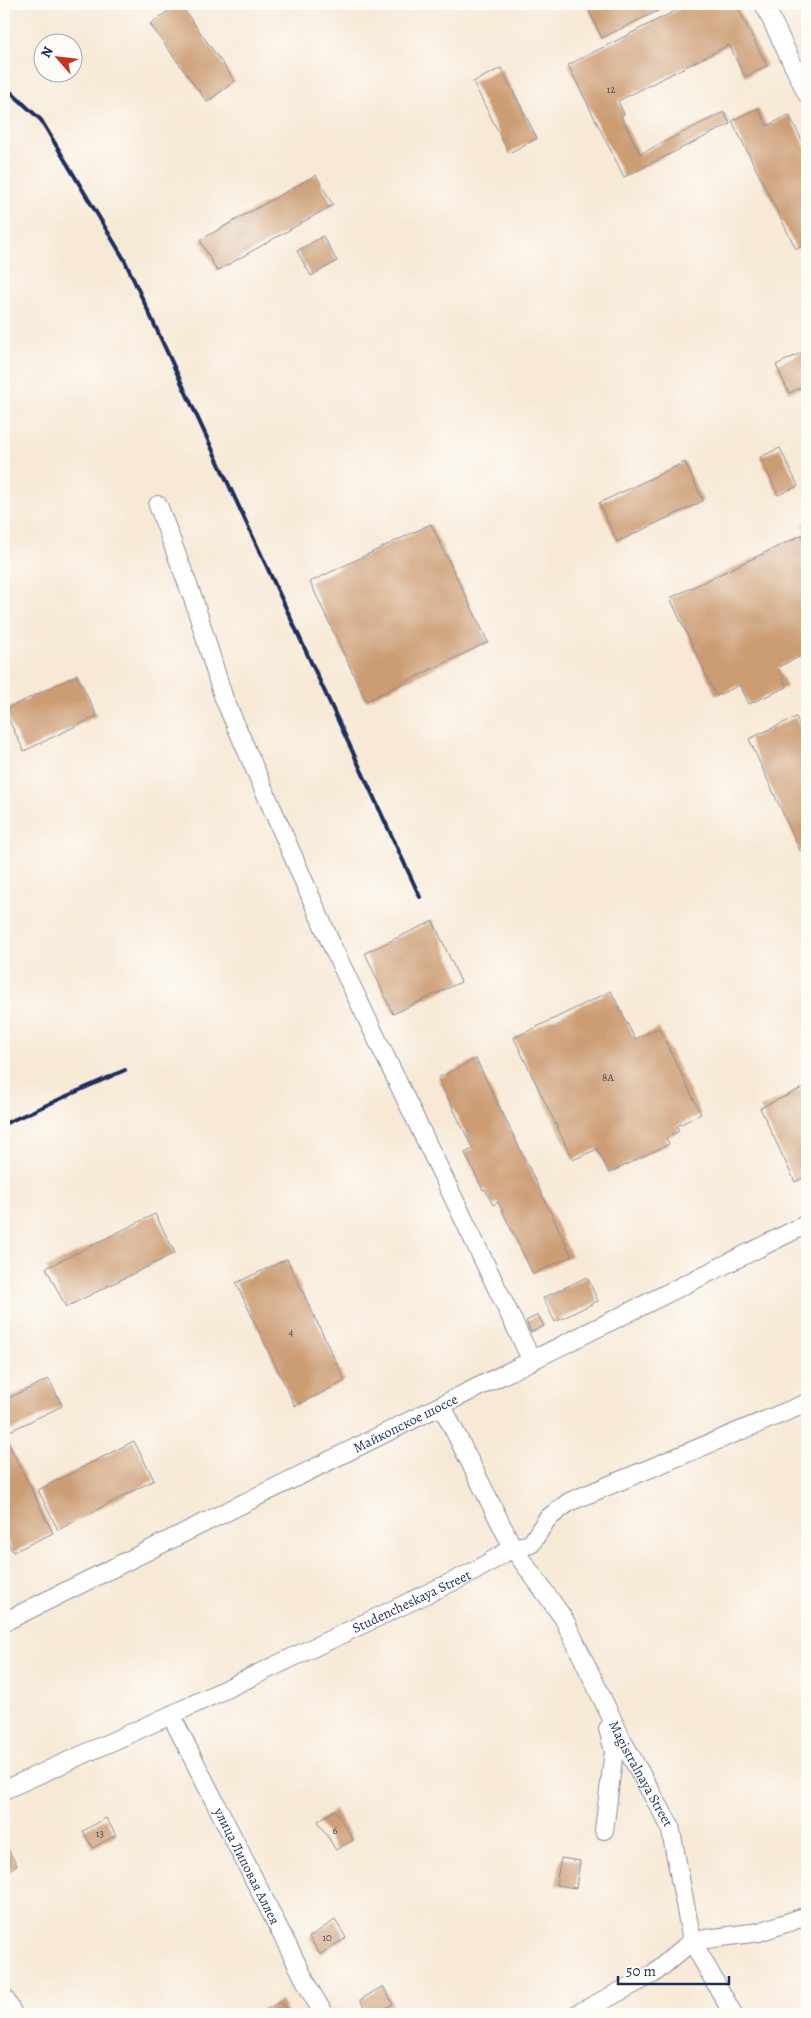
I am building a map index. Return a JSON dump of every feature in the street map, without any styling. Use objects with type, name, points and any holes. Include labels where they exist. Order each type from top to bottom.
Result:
[{"type":"street","points":[[764,4],[807,94]]},
{"type":"street","points":[[158,505],[194,601],[223,696],[334,948],[532,1361]]},
{"type":"street","name":"Майкопское шоссе","points":[[4,1622],[807,1224]]},
{"type":"street","name":"Studencheskaya Street","points":[[4,1790],[171,1715],[473,1572],[513,1548],[531,1544],[547,1519],[569,1502],[807,1403]]},
{"type":"street","name":"Magistralnaya Street","points":[[442,1406],[513,1548],[564,1619],[624,1744],[670,1826],[696,1948],[733,2014]]},
{"type":"street","points":[[598,1687],[614,1750],[604,1830]]},
{"type":"street","name":"улица Липовая Аллея","points":[[171,1715],[312,1994],[324,2014]]},
{"type":"street","points":[[577,2014],[653,1974],[696,1948],[759,1932],[807,1916]]},
{"type":"street","points":[[4,1997],[13,2014]]},
{"type":"building","points":[[180,4],[235,81],[207,102],[150,24]]},
{"type":"building","points":[[586,4],[672,4],[602,38]]},
{"type":"building","points":[[689,4],[736,4],[767,66],[745,77],[729,45],[618,101],[624,114],[621,116],[640,154],[724,112],[730,124],[624,177],[568,65]]},
{"type":"building","points":[[501,68],[537,138],[509,153],[473,82]]},
{"type":"building","points":[[758,108],[767,126],[789,115],[807,150],[807,244],[796,249],[732,121]]},
{"type":"building","points":[[316,175],[333,205],[217,271],[200,240]]},
{"type":"building","points":[[323,236],[337,261],[311,276],[297,251]]},
{"type":"building","points":[[807,350],[807,385],[789,393],[776,365]]},
{"type":"building","points":[[807,433],[807,446],[803,436]]},
{"type":"building","points":[[780,448],[798,486],[778,495],[760,457]]},
{"type":"building","points":[[685,462],[703,501],[617,542],[599,503]]},
{"type":"building","points":[[807,523],[807,653],[778,667],[787,687],[749,704],[740,685],[716,696],[670,598],[806,533],[803,525]]},
{"type":"building","points":[[431,524],[488,642],[366,701],[310,582]]},
{"type":"building","points":[[77,675],[97,716],[24,751],[4,710]]},
{"type":"building","points":[[796,717],[807,743],[807,847],[800,851],[749,739]]},
{"type":"building","points":[[433,921],[461,982],[393,1014],[365,953]]},
{"type":"building","points":[[611,991],[635,1039],[659,1028],[701,1114],[677,1126],[679,1131],[666,1138],[669,1144],[609,1173],[597,1149],[573,1160],[514,1038]]},
{"type":"building","points":[[476,1059],[572,1256],[533,1274],[498,1202],[493,1205],[485,1189],[483,1190],[465,1153],[473,1149],[438,1078]]},
{"type":"building","points":[[807,1086],[807,1176],[795,1182],[760,1108]]},
{"type":"building","points":[[155,1214],[175,1253],[66,1307],[46,1268]]},
{"type":"building","points":[[287,1259],[345,1381],[295,1406],[236,1283]]},
{"type":"building","points":[[587,1277],[598,1301],[555,1322],[543,1298]]},
{"type":"building","points":[[538,1315],[544,1326],[531,1332],[526,1321]]},
{"type":"building","points":[[49,1379],[62,1406],[4,1434],[4,1400]]},
{"type":"building","points":[[5,1436],[53,1533],[13,1552],[4,1533]]},
{"type":"building","points":[[134,1441],[154,1480],[58,1530],[38,1490]]},
{"type":"building","points":[[335,1810],[353,1840],[336,1850],[318,1821]]},
{"type":"building","points":[[106,1818],[116,1835],[93,1848],[83,1831]]},
{"type":"building","points":[[4,1843],[17,1865],[4,1873]]},
{"type":"building","points":[[561,1858],[580,1861],[576,1888],[556,1885]]},
{"type":"building","points":[[335,1920],[346,1938],[320,1954],[309,1937]]},
{"type":"building","points":[[383,1986],[393,2004],[375,2014],[368,2014],[360,2000]]},
{"type":"building","points":[[281,2001],[288,2014],[258,2014]]},
{"type":"railway","points":[[4,86],[41,120],[124,259],[420,897]]},
{"type":"railway","points":[[4,1124],[125,1070]]}]
